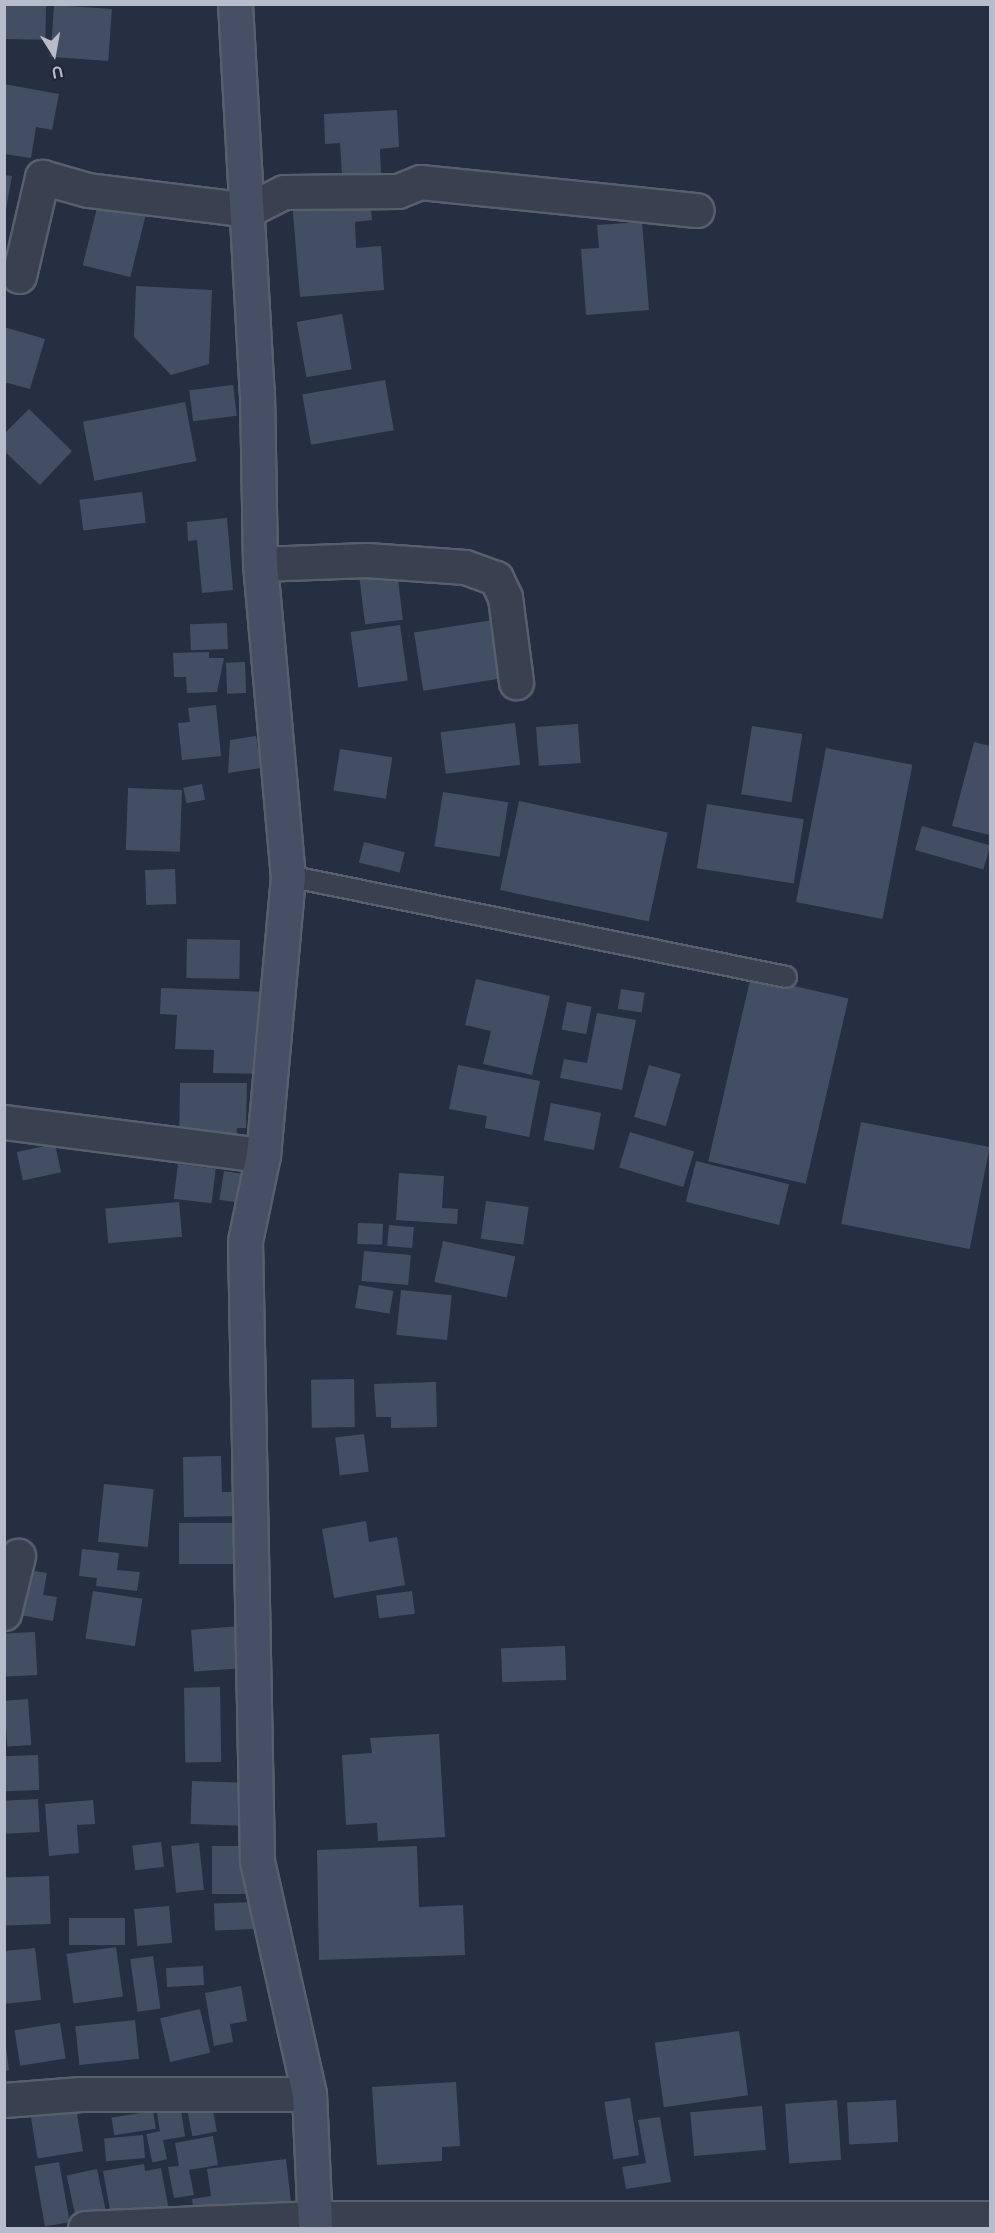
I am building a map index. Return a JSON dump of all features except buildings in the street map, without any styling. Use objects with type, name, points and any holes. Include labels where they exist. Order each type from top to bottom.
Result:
[{"type":"street","points":[[236,4],[248,210],[260,564],[288,876],[263,1155],[245,1241],[257,1861],[309,2094],[315,2223]]},
{"type":"street","points":[[19,276],[42,177],[88,190],[248,210],[284,192],[398,191],[420,182],[697,210]]},
{"type":"street","points":[[260,564],[367,560],[465,567],[496,578],[505,597],[516,682]]},
{"type":"street","points":[[4,1122],[263,1155]]},
{"type":"street","points":[[4,1613],[18,1556]]},
{"type":"street","points":[[4,2100],[81,2094],[309,2094]]},
{"type":"street","points":[[85,2229],[315,2223],[716,2222],[990,2217]]},
{"type":"lane","points":[[288,876],[786,977]]}]
